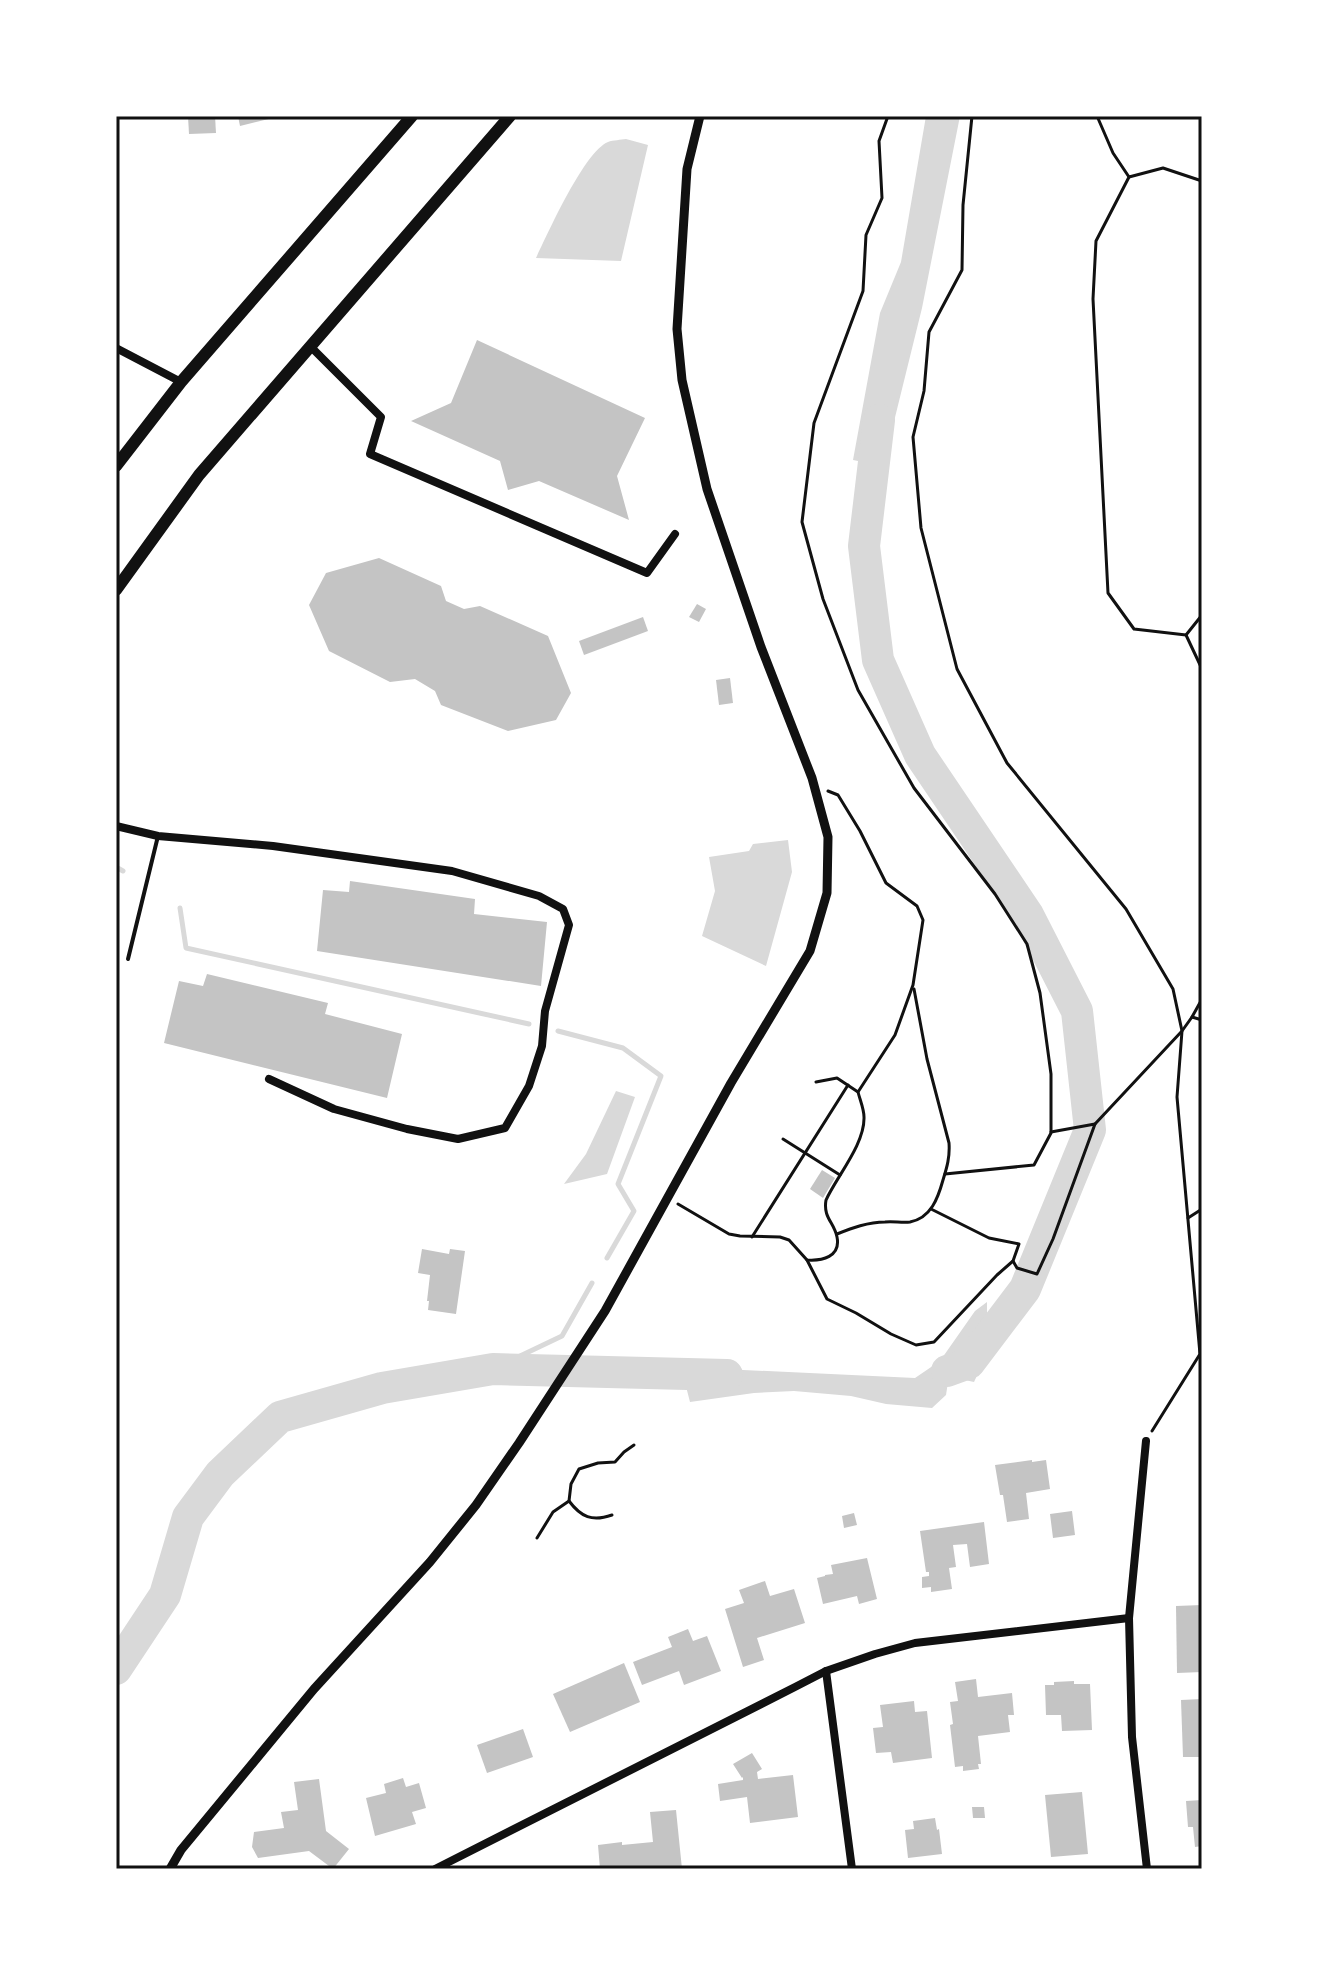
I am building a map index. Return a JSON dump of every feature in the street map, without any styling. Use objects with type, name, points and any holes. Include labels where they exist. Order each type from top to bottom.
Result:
[{"type":"highway","points":[[116,466],[181,382],[412,116]]},
{"type":"highway","points":[[116,590],[199,475],[510,116]]},
{"type":"street","points":[[170,1869],[181,1850],[314,1689],[430,1562],[476,1505],[605,1311],[731,1083],[810,951],[827,893],[828,837],[814,785],[761,647],[707,489],[682,380],[677,329],[687,169],[700,116]]},
{"type":"street","points":[[311,347],[381,417],[370,454],[647,573],[675,534]]},
{"type":"street","points":[[116,348],[181,382]]},
{"type":"street","points":[[116,826],[158,836],[273,846],[452,871],[539,896],[563,909],[569,925],[545,1011],[542,1046],[529,1086],[505,1128],[458,1139],[407,1129],[334,1109],[269,1079]]},
{"type":"street","points":[[1146,1441],[1129,1618],[1132,1737],[1147,1869]]},
{"type":"street","points":[[435,1869],[826,1671],[915,1643],[1129,1618]]},
{"type":"street","points":[[826,1671],[852,1869]]},
{"type":"lane","points":[[128,959],[158,836]]},
{"type":"path","points":[[888,116],[879,141],[882,198],[866,235],[863,291],[814,423],[802,522],[823,599],[858,690],[914,788],[995,894],[1027,944],[1040,993],[1051,1074],[1051,1133],[1034,1165],[945,1174]]},
{"type":"path","points":[[972,116],[963,205],[962,270],[929,332],[924,391],[913,437],[921,528],[957,669],[1007,763],[1126,909],[1173,989],[1182,1031],[1177,1097],[1200,1354],[1146,1441]]},
{"type":"path","points":[[1097,116],[1113,153],[1129,177]]},
{"type":"path","points":[[1186,635],[1134,629],[1108,593],[1093,299],[1096,241],[1129,177],[1163,168],[1202,181]]},
{"type":"path","points":[[1186,635],[1202,615]]},
{"type":"path","points":[[1186,635],[1202,669]]},
{"type":"path","points":[[814,785],[838,795],[886,883],[917,906],[923,920],[913,985],[895,1035],[858,1092]]},
{"type":"path","points":[[836,1234],[860,1225],[909,1222],[921,1218],[931,1209],[940,1193],[950,1156],[949,1143],[927,1059],[913,985]]},
{"type":"path","points":[[1013,1261],[1017,1268],[1037,1274],[1095,1124],[1182,1031],[1202,999]]},
{"type":"path","points":[[1192,1017],[1202,1020]]},
{"type":"path","points":[[807,1260],[827,1259],[837,1247],[836,1234],[825,1208],[826,1200],[856,1147],[862,1132],[864,1112],[858,1092],[837,1078],[816,1082]]},
{"type":"path","points":[[752,1237],[848,1085]]},
{"type":"path","points":[[1051,1133],[1095,1124]]},
{"type":"path","points":[[783,1139],[840,1175]]},
{"type":"path","points":[[667,1199],[729,1234],[789,1240],[807,1260],[827,1299],[916,1345],[934,1342],[1013,1261],[1019,1244],[989,1238],[931,1209]]},
{"type":"path","points":[[1188,1218],[1202,1209]]},
{"type":"path","points":[[612,1515],[601,1519],[588,1518],[576,1510],[569,1501],[571,1484],[579,1469],[615,1462],[634,1445]]},
{"type":"path","points":[[537,1538],[553,1512],[569,1501]]},
{"type":"shaded area","points":[[926,116],[960,116],[922,308],[883,466],[853,460],[880,313],[901,262]]},
{"type":"shaded area","points":[[626,139],[648,145],[621,261],[536,258],[588,161],[608,142]]},
{"type":"shaded area","points":[[788,840],[792,872],[766,966],[702,936],[715,891],[709,857],[749,851],[753,844]]},
{"type":"shaded area","points":[[616,1091],[635,1097],[607,1174],[564,1184],[586,1154]]},
{"type":"shaded area","points":[[987,1302],[987,1314],[980,1330],[982,1365],[974,1382],[960,1379],[948,1382],[946,1395],[932,1408],[794,1391],[690,1402],[681,1367],[915,1378],[940,1361],[975,1311]]},
{"type":"building","points":[[188,116],[215,116],[216,133],[189,134]]},
{"type":"building","points":[[238,116],[277,116],[277,117],[240,126]]},
{"type":"building","points":[[477,340],[645,418],[617,476],[629,520],[539,481],[508,490],[500,461],[411,421],[451,403]]},
{"type":"building","points":[[379,558],[441,586],[446,601],[464,609],[480,606],[548,636],[571,693],[556,720],[508,731],[441,705],[435,691],[415,679],[390,682],[329,651],[309,605],[326,573]]},
{"type":"building","points":[[697,604],[706,609],[699,622],[689,617]]},
{"type":"building","points":[[643,617],[648,631],[584,655],[579,641]]},
{"type":"building","points":[[730,678],[733,703],[719,705],[716,680]]},
{"type":"building","points":[[350,881],[475,899],[474,914],[547,922],[541,986],[317,951],[323,890],[349,892]]},
{"type":"building","points":[[207,974],[328,1003],[325,1014],[402,1034],[387,1098],[164,1043],[179,981],[203,986]]},
{"type":"building","points":[[822,1170],[835,1178],[823,1198],[810,1189]]},
{"type":"building","points":[[422,1249],[449,1254],[450,1249],[465,1251],[456,1314],[428,1310],[430,1275],[418,1273]]},
{"type":"building","points":[[1046,1460],[1050,1489],[1026,1493],[1029,1519],[1007,1522],[995,1465]]},
{"type":"building","points":[[1072,1511],[1075,1535],[1053,1538],[1050,1514]]},
{"type":"building","points":[[854,1513],[857,1525],[844,1528],[842,1516]]},
{"type":"building","points":[[984,1522],[989,1564],[970,1567],[967,1544],[953,1545],[956,1567],[949,1568],[952,1589],[931,1592],[931,1587],[922,1588],[922,1577],[929,1576],[929,1572],[926,1572],[920,1531]]},
{"type":"building","points":[[867,1558],[877,1599],[859,1604],[857,1596],[823,1604],[817,1578],[833,1574],[831,1565]]},
{"type":"building","points":[[765,1581],[770,1596],[794,1589],[805,1623],[757,1638],[764,1660],[743,1667],[725,1609],[744,1603],[739,1590]]},
{"type":"building","points":[[1202,1605],[1202,1672],[1177,1673],[1176,1606]]},
{"type":"building","points":[[688,1629],[693,1641],[707,1636],[721,1671],[684,1685],[679,1671],[642,1685],[633,1662],[672,1647],[668,1637]]},
{"type":"building","points":[[624,1663],[640,1702],[570,1732],[553,1694]]},
{"type":"building","points":[[976,1679],[978,1697],[1012,1693],[1014,1715],[1008,1715],[1010,1732],[978,1736],[979,1769],[963,1771],[963,1766],[955,1767],[950,1702],[958,1701],[955,1682]]},
{"type":"building","points":[[1074,1681],[1074,1684],[1090,1684],[1092,1730],[1062,1731],[1061,1715],[1046,1715],[1045,1685]]},
{"type":"building","points":[[1202,1699],[1202,1757],[1183,1757],[1181,1700]]},
{"type":"building","points":[[914,1701],[915,1712],[927,1711],[932,1758],[893,1763],[891,1752],[876,1753],[873,1728],[883,1727],[880,1705]]},
{"type":"building","points":[[523,1729],[533,1757],[487,1773],[477,1745]]},
{"type":"building","points":[[752,1753],[762,1769],[757,1772],[758,1779],[793,1775],[798,1817],[750,1823],[747,1797],[720,1801],[718,1784],[743,1780],[733,1764]]},
{"type":"building","points":[[403,1778],[406,1787],[419,1783],[426,1808],[412,1812],[416,1824],[375,1836],[366,1798],[386,1793],[384,1784]]},
{"type":"building","points":[[319,1779],[326,1831],[349,1849],[333,1869],[309,1851],[258,1858],[252,1847],[254,1832],[284,1828],[281,1812],[298,1810],[294,1782]]},
{"type":"building","points":[[1082,1792],[1088,1854],[1051,1857],[1045,1795]]},
{"type":"building","points":[[1202,1800],[1202,1846],[1195,1847],[1193,1827],[1188,1827],[1186,1801]]},
{"type":"building","points":[[972,1807],[984,1807],[985,1818],[973,1818]]},
{"type":"building","points":[[676,1810],[682,1869],[600,1869],[598,1845],[653,1842],[650,1812]]},
{"type":"building","points":[[935,1818],[942,1854],[908,1858],[905,1830],[914,1829],[913,1821]]},
{"type":"waterway","points":[[879,420],[864,546],[878,660],[920,755],[1028,915],[1077,1011],[1090,1130],[1025,1289],[969,1363],[947,1371]]},
{"type":"waterway","points":[[116,867],[123,871]]},
{"type":"waterway","points":[[180,908],[186,948],[529,1024]]},
{"type":"waterway","points":[[558,1031],[623,1048],[661,1076],[618,1184],[634,1211],[607,1258]]},
{"type":"waterway","points":[[493,1369],[562,1336],[592,1283]]},
{"type":"waterway","points":[[116,1669],[165,1595],[188,1517],[220,1474],[280,1417],[382,1388],[493,1369],[727,1375]]}]
